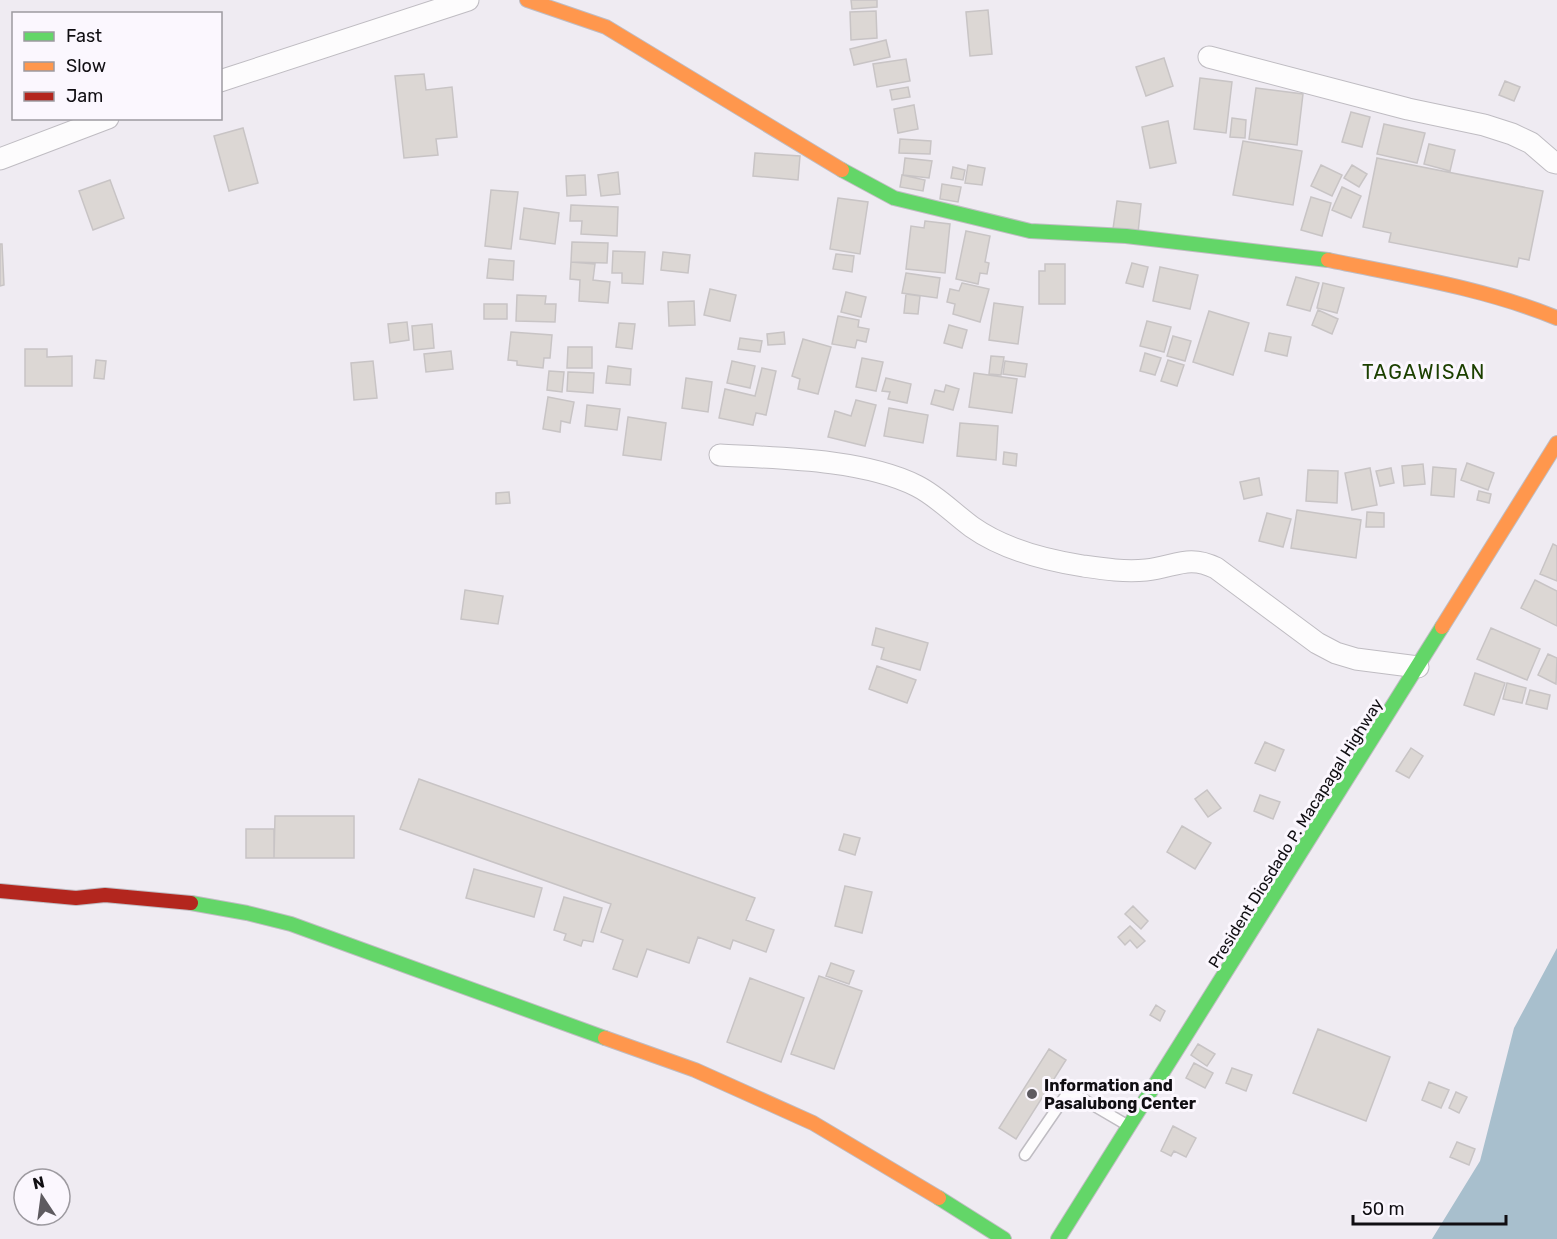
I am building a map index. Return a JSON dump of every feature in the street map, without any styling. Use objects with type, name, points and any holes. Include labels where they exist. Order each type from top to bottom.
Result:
[{"type":"main road","points":[[527,0],[606,27],[822,159],[894,198],[1030,231],[1126,236],[1314,256],[1441,283],[1523,304],[1557,318]]},
{"type":"main road","name":"President Diosdado P. Macapagal Highway","points":[[1058,1239],[1557,443]]},
{"type":"main road","points":[[0,891],[76,898],[105,895],[201,904],[247,913],[301,928],[695,1070],[813,1123],[1004,1239]]},
{"type":"street","points":[[222,80],[468,0]]},
{"type":"street","points":[[1209,57],[1408,109],[1493,128],[1531,143],[1557,163]]},
{"type":"street","points":[[0,159],[103,120]]},
{"type":"street","points":[[720,455],[800,459],[873,470],[916,486],[995,541],[1072,564],[1124,571],[1170,566],[1190,560],[1202,561],[1216,568],[1317,643],[1336,653],[1418,668]]},
{"type":"lane","points":[[1025,1155],[1069,1091],[1130,1127]]},
{"type":"water","points":[[1557,948],[1557,1239],[1432,1239],[1480,1161],[1514,1028]]},
{"type":"building","points":[[851,0],[877,0],[877,7],[852,9]]},
{"type":"building","points":[[988,10],[992,54],[970,56],[966,12]]},
{"type":"building","points":[[876,11],[877,38],[851,40],[850,12]]},
{"type":"building","points":[[886,40],[890,57],[854,65],[850,49]]},
{"type":"building","points":[[1164,58],[1173,86],[1146,96],[1136,67]]},
{"type":"building","points":[[906,59],[910,81],[877,87],[873,64]]},
{"type":"building","points":[[424,74],[426,90],[452,87],[457,137],[436,139],[438,155],[404,158],[395,76]]},
{"type":"building","points":[[1200,78],[1232,82],[1226,133],[1194,129]]},
{"type":"building","points":[[1505,81],[1520,87],[1514,101],[1499,95]]},
{"type":"building","points":[[908,87],[910,97],[892,100],[890,90]]},
{"type":"building","points":[[1256,88],[1303,94],[1297,145],[1249,139]]},
{"type":"building","points":[[914,105],[918,129],[898,133],[894,109]]},
{"type":"building","points":[[1351,112],[1370,117],[1362,147],[1342,142]]},
{"type":"building","points":[[1232,118],[1246,120],[1245,138],[1230,137]]},
{"type":"building","points":[[1168,121],[1176,163],[1150,168],[1142,127]]},
{"type":"building","points":[[1384,124],[1425,133],[1417,163],[1377,154]]},
{"type":"building","points":[[243,128],[258,183],[229,191],[214,136]]},
{"type":"building","points":[[900,139],[931,141],[930,154],[899,153]]},
{"type":"building","points":[[1243,141],[1302,151],[1293,205],[1233,195]]},
{"type":"building","points":[[1429,144],[1455,150],[1450,171],[1424,164]]},
{"type":"building","points":[[755,153],[800,156],[798,180],[753,176]]},
{"type":"building","points":[[905,158],[932,161],[929,178],[903,175]]},
{"type":"building","points":[[1377,158],[1543,191],[1529,260],[1519,258],[1517,267],[1389,242],[1391,233],[1363,227]]},
{"type":"building","points":[[968,165],[985,168],[982,185],[965,183]]},
{"type":"building","points":[[1321,165],[1342,175],[1332,196],[1311,186]]},
{"type":"building","points":[[1352,165],[1367,174],[1359,187],[1344,178]]},
{"type":"building","points":[[953,167],[965,170],[963,180],[951,178]]},
{"type":"building","points":[[618,172],[620,194],[601,196],[598,175]]},
{"type":"building","points":[[585,175],[586,195],[567,196],[566,176]]},
{"type":"building","points":[[902,175],[925,180],[923,191],[900,187]]},
{"type":"building","points":[[110,180],[124,218],[93,230],[79,191]]},
{"type":"building","points":[[942,184],[961,187],[958,202],[940,199]]},
{"type":"building","points":[[1342,187],[1361,196],[1351,218],[1332,210]]},
{"type":"building","points":[[491,190],[518,192],[511,249],[485,246]]},
{"type":"building","points":[[1311,197],[1331,203],[1322,236],[1301,230]]},
{"type":"building","points":[[838,198],[868,202],[860,254],[830,249]]},
{"type":"building","points":[[1117,201],[1141,204],[1138,233],[1113,229]]},
{"type":"building","points":[[571,205],[618,207],[617,236],[581,234],[582,221],[570,221]]},
{"type":"building","points":[[524,208],[559,213],[555,244],[520,239]]},
{"type":"building","points":[[925,221],[950,224],[945,273],[906,269],[911,226],[924,228]]},
{"type":"building","points":[[966,231],[990,236],[985,262],[989,263],[987,274],[980,273],[978,284],[956,279]]},
{"type":"building","points":[[572,242],[608,243],[607,263],[571,262]]},
{"type":"building","points":[[0,244],[2,244],[4,285],[0,286]]},
{"type":"building","points":[[613,251],[645,252],[643,284],[622,283],[622,273],[612,273]]},
{"type":"building","points":[[663,252],[690,255],[688,273],[661,270]]},
{"type":"building","points":[[836,254],[854,256],[852,272],[833,269]]},
{"type":"building","points":[[489,259],[514,261],[513,280],[487,278]]},
{"type":"building","points":[[571,262],[595,264],[593,280],[610,282],[608,303],[579,301],[580,280],[570,279]]},
{"type":"building","points":[[1132,263],[1148,267],[1143,287],[1126,283]]},
{"type":"building","points":[[1045,264],[1065,264],[1065,304],[1039,304],[1039,271],[1045,271]]},
{"type":"building","points":[[1160,267],[1198,275],[1190,309],[1153,301]]},
{"type":"building","points":[[906,273],[940,278],[937,298],[902,293]]},
{"type":"building","points":[[1296,277],[1319,283],[1310,311],[1287,305]]},
{"type":"building","points":[[962,283],[989,289],[980,322],[953,314],[955,304],[947,302],[950,289],[959,291]]},
{"type":"building","points":[[1323,283],[1344,288],[1337,313],[1317,308]]},
{"type":"building","points":[[710,289],[736,295],[730,321],[704,315]]},
{"type":"building","points":[[846,292],[866,297],[861,317],[841,312]]},
{"type":"building","points":[[906,294],[920,296],[918,314],[904,313]]},
{"type":"building","points":[[517,295],[546,296],[545,304],[556,304],[555,322],[516,321]]},
{"type":"building","points":[[694,301],[695,325],[669,326],[668,302]]},
{"type":"building","points":[[994,303],[1023,307],[1018,344],[989,340]]},
{"type":"building","points":[[484,304],[507,304],[507,319],[484,319]]},
{"type":"building","points":[[1318,310],[1338,319],[1332,334],[1312,325]]},
{"type":"building","points":[[1209,311],[1249,323],[1233,375],[1193,362]]},
{"type":"building","points":[[838,316],[859,320],[858,327],[869,329],[866,342],[857,340],[855,348],[832,344]]},
{"type":"building","points":[[1147,321],[1171,327],[1164,352],[1140,346]]},
{"type":"building","points":[[407,322],[409,340],[390,343],[388,324]]},
{"type":"building","points":[[619,323],[635,324],[632,349],[616,347]]},
{"type":"building","points":[[432,324],[434,348],[414,350],[412,326]]},
{"type":"building","points":[[949,325],[967,330],[962,348],[944,343]]},
{"type":"building","points":[[511,332],[552,335],[550,358],[544,358],[543,368],[517,365],[517,361],[508,360]]},
{"type":"building","points":[[784,332],[785,344],[768,345],[767,334]]},
{"type":"building","points":[[1269,333],[1291,337],[1287,356],[1265,351]]},
{"type":"building","points":[[1173,336],[1191,341],[1185,361],[1167,356]]},
{"type":"building","points":[[740,338],[762,341],[760,352],[738,349]]},
{"type":"building","points":[[803,339],[831,347],[818,394],[798,389],[800,379],[792,376]]},
{"type":"building","points":[[568,347],[592,347],[592,368],[567,368]]},
{"type":"building","points":[[25,349],[47,349],[47,357],[72,356],[72,386],[25,386]]},
{"type":"building","points":[[451,351],[453,369],[426,372],[424,354]]},
{"type":"building","points":[[1145,353],[1161,358],[1155,375],[1140,371]]},
{"type":"building","points":[[991,356],[1004,357],[1001,375],[989,374]]},
{"type":"building","points":[[862,358],[883,362],[876,391],[856,387]]},
{"type":"building","points":[[96,360],[106,361],[104,379],[94,378]]},
{"type":"building","points":[[1168,360],[1184,365],[1177,386],[1161,381]]},
{"type":"building","points":[[373,361],[377,398],[354,400],[351,363]]},
{"type":"building","points":[[732,361],[755,366],[750,388],[727,383]]},
{"type":"building","points":[[1005,361],[1027,364],[1025,377],[1003,374]]},
{"type":"building","points":[[608,366],[631,369],[630,385],[606,383]]},
{"type":"building","points":[[762,368],[776,371],[766,415],[756,413],[753,425],[719,418],[725,389],[755,396]]},
{"type":"building","points":[[549,371],[564,372],[562,392],[547,390]]},
{"type":"building","points":[[568,372],[594,373],[593,393],[567,391]]},
{"type":"building","points":[[974,373],[1017,379],[1012,413],[969,407]]},
{"type":"building","points":[[686,378],[712,382],[708,412],[682,408]]},
{"type":"building","points":[[886,378],[911,384],[907,403],[888,399],[890,392],[882,391]]},
{"type":"building","points":[[946,385],[959,389],[953,410],[931,404],[935,390],[944,392]]},
{"type":"building","points":[[548,397],[574,402],[570,423],[561,421],[560,432],[543,429]]},
{"type":"building","points":[[856,400],[876,405],[865,446],[828,437],[835,411],[851,416]]},
{"type":"building","points":[[587,405],[620,409],[617,430],[585,426]]},
{"type":"building","points":[[889,408],[928,415],[923,443],[884,436]]},
{"type":"building","points":[[628,417],[666,423],[661,460],[623,455]]},
{"type":"building","points":[[960,423],[998,426],[996,460],[957,456]]},
{"type":"building","points":[[1004,452],[1017,454],[1016,466],[1003,464]]},
{"type":"building","points":[[1467,463],[1494,473],[1488,490],[1461,480]]},
{"type":"building","points":[[1423,464],[1425,484],[1404,486],[1402,466]]},
{"type":"building","points":[[1433,467],[1456,469],[1454,497],[1431,495]]},
{"type":"building","points":[[1370,468],[1377,505],[1352,510],[1345,473]]},
{"type":"building","points":[[1391,468],[1394,483],[1380,486],[1376,471]]},
{"type":"building","points":[[1308,470],[1338,471],[1337,503],[1306,501]]},
{"type":"building","points":[[1259,478],[1262,495],[1244,499],[1240,482]]},
{"type":"building","points":[[1479,491],[1491,494],[1489,503],[1477,500]]},
{"type":"building","points":[[509,492],[510,503],[496,504],[496,493]]},
{"type":"building","points":[[1297,510],[1361,520],[1356,558],[1291,548]]},
{"type":"building","points":[[1367,512],[1384,513],[1384,527],[1366,527]]},
{"type":"building","points":[[1267,513],[1291,519],[1283,547],[1259,541]]},
{"type":"building","points":[[1553,544],[1557,546],[1557,581],[1540,574]]},
{"type":"building","points":[[1535,580],[1557,591],[1557,626],[1521,608]]},
{"type":"building","points":[[465,590],[503,596],[498,624],[461,619]]},
{"type":"building","points":[[876,628],[928,643],[920,670],[881,659],[884,648],[872,645]]},
{"type":"building","points":[[1491,628],[1540,649],[1527,680],[1477,659]]},
{"type":"building","points":[[1548,654],[1557,658],[1556,684],[1538,675]]},
{"type":"building","points":[[877,666],[916,680],[907,703],[869,689]]},
{"type":"building","points":[[1475,673],[1505,683],[1494,715],[1464,705]]},
{"type":"building","points":[[1507,683],[1526,688],[1522,703],[1503,699]]},
{"type":"building","points":[[1530,690],[1550,695],[1547,709],[1526,704]]},
{"type":"building","points":[[1265,742],[1284,750],[1275,771],[1255,763]]},
{"type":"building","points":[[1411,748],[1423,756],[1409,778],[1396,771]]},
{"type":"building","points":[[419,779],[755,898],[746,920],[774,930],[766,952],[733,940],[730,949],[698,937],[689,963],[647,949],[637,977],[613,969],[623,940],[601,932],[611,904],[400,829]]},
{"type":"building","points":[[1207,790],[1221,808],[1208,817],[1195,799]]},
{"type":"building","points":[[1260,795],[1280,802],[1273,819],[1254,811]]},
{"type":"building","points":[[275,816],[354,816],[354,858],[274,858]]},
{"type":"building","points":[[1182,826],[1211,843],[1195,869],[1167,852]]},
{"type":"building","points":[[246,829],[274,829],[274,858],[246,858]]},
{"type":"building","points":[[844,834],[860,838],[855,855],[839,850]]},
{"type":"building","points":[[474,869],[542,888],[534,917],[466,898]]},
{"type":"building","points":[[845,886],[872,892],[862,933],[835,926]]},
{"type":"building","points":[[564,897],[602,908],[593,942],[583,940],[581,946],[564,940],[566,934],[554,930]]},
{"type":"building","points":[[1133,906],[1148,921],[1141,929],[1125,914]]},
{"type":"building","points":[[1130,926],[1145,941],[1137,948],[1130,940],[1125,945],[1118,937]]},
{"type":"building","points":[[831,963],[854,971],[849,984],[826,976]]},
{"type":"building","points":[[819,976],[862,991],[834,1069],[791,1054]]},
{"type":"building","points":[[750,978],[804,998],[781,1062],[727,1042]]},
{"type":"building","points":[[1156,1005],[1165,1011],[1160,1021],[1150,1015]]},
{"type":"building","points":[[1318,1029],[1390,1057],[1366,1121],[1293,1093]]},
{"type":"building","points":[[1198,1044],[1215,1054],[1207,1066],[1191,1055]]},
{"type":"building","name":"Information and Pasalubong Center","points":[[1049,1049],[1066,1060],[1016,1139],[999,1128]]},
{"type":"building","points":[[1194,1063],[1213,1073],[1205,1088],[1186,1078]]},
{"type":"building","points":[[1232,1068],[1252,1075],[1246,1091],[1226,1083]]},
{"type":"building","points":[[1429,1082],[1449,1090],[1441,1108],[1422,1100]]},
{"type":"building","points":[[1456,1092],[1467,1097],[1459,1113],[1449,1108]]},
{"type":"building","points":[[1173,1126],[1196,1138],[1186,1157],[1174,1151],[1171,1156],[1161,1151]]},
{"type":"building","points":[[1457,1142],[1475,1149],[1469,1165],[1450,1157]]},
{"type":"traffic: fast","points":[[842,170],[894,198],[1030,231],[1126,236],[1328,260]]},
{"type":"traffic: fast","points":[[1058,1239],[1442,627]]},
{"type":"traffic: fast","points":[[191,903],[291,924],[605,1038]]},
{"type":"traffic: fast","points":[[939,1198],[1004,1239]]},
{"type":"traffic: slow","points":[[527,0],[606,27],[842,170]]},
{"type":"traffic: slow","points":[[1328,260],[1473,291],[1557,318]]},
{"type":"traffic: slow","points":[[1442,627],[1557,443]]},
{"type":"traffic: slow","points":[[605,1038],[695,1070],[813,1123],[939,1198]]},
{"type":"traffic: jam","points":[[0,891],[76,898],[105,895],[191,903]]},
{"type":"place","name":"Information and Pasalubong Center","points":[[1032,1094]]},
{"type":"district","name":"TAGAWISAN","points":[[1424,372]]}]
